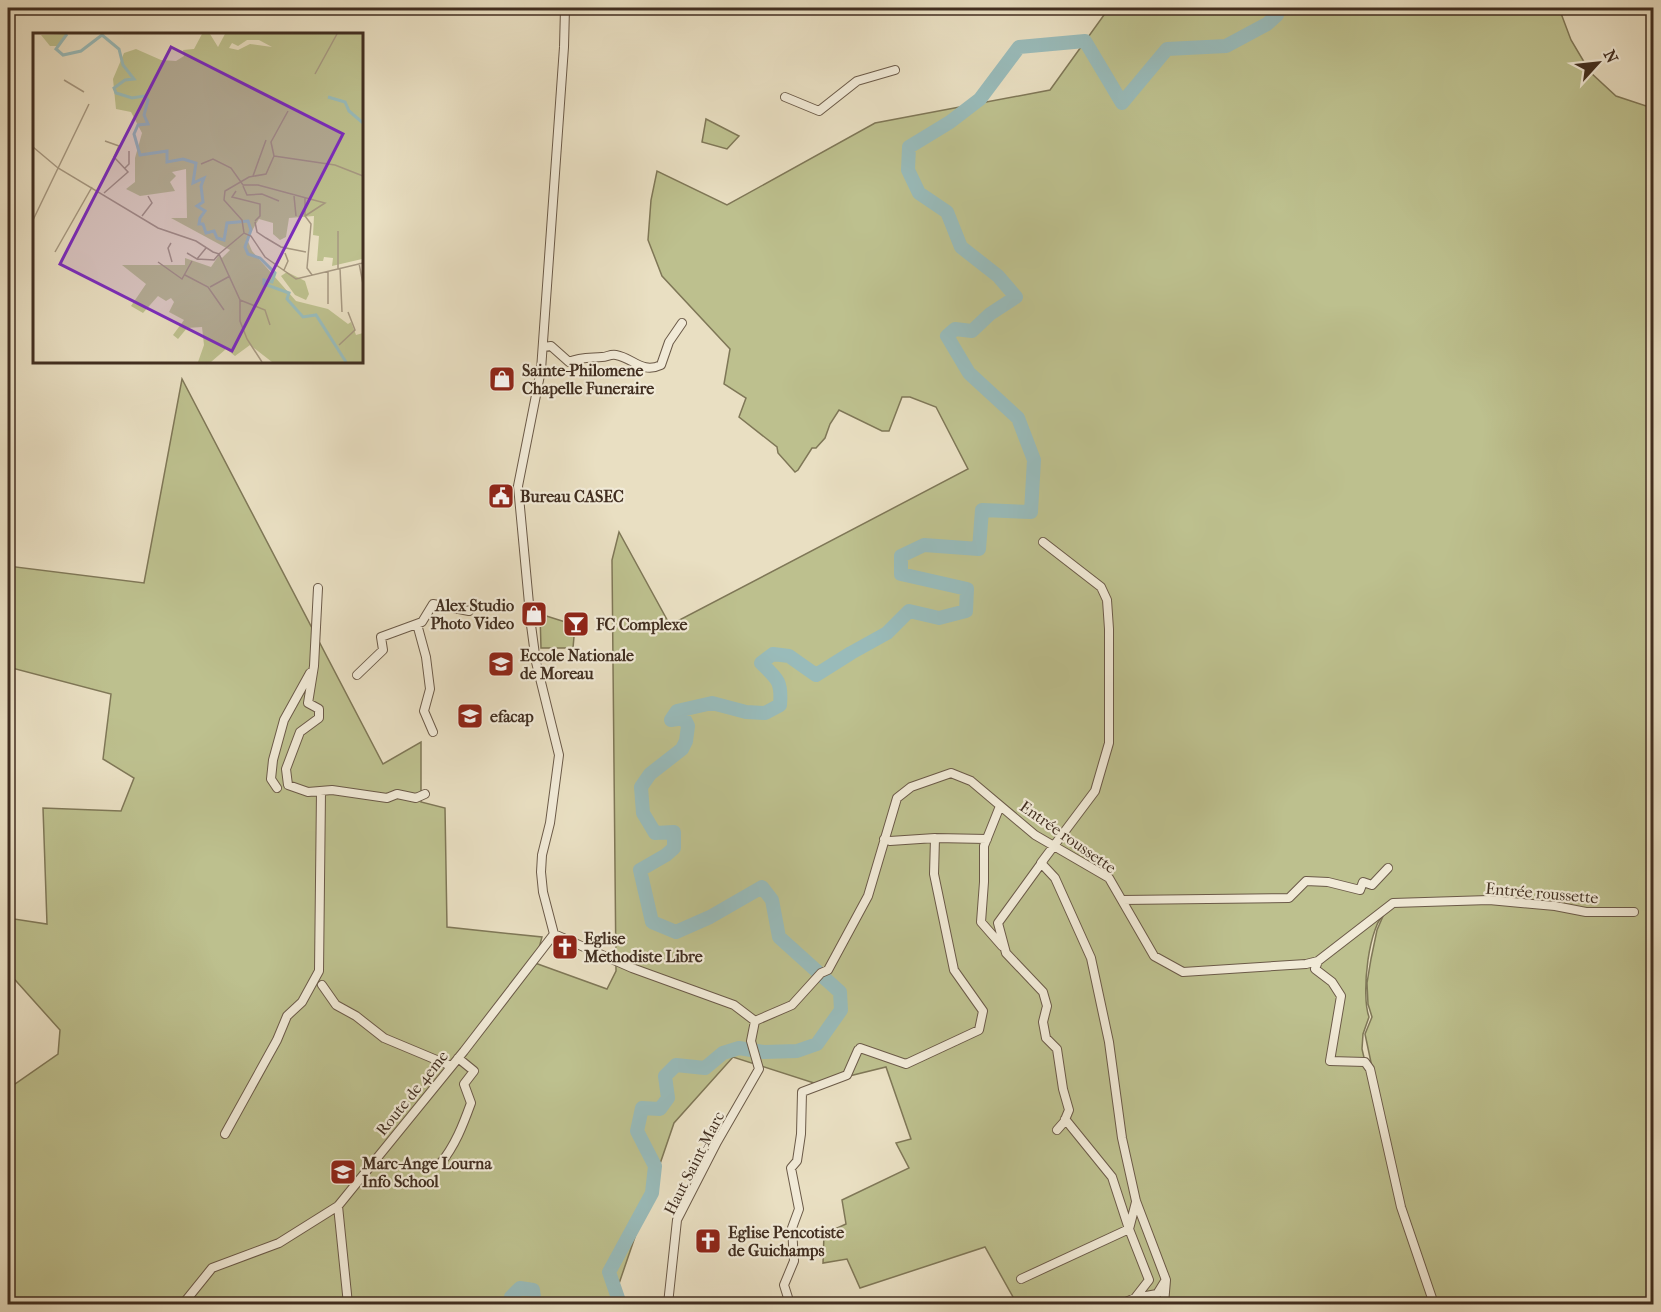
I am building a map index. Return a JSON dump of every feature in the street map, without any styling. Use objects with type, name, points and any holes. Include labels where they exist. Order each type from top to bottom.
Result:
[{"type":"street","points":[[565,8],[541,370],[518,486],[536,663],[559,755],[550,823],[542,855],[543,892],[554,934],[632,968],[734,1005],[755,1021]]},
{"type":"street","points":[[785,97],[819,111],[856,81],[895,70]]},
{"type":"street","points":[[543,348],[551,346],[569,362],[609,354],[617,355],[647,369],[654,369],[661,365],[669,342],[682,323]]},
{"type":"street","points":[[1042,542],[1101,587],[1107,600],[1109,629],[1109,743],[1095,791],[998,923],[1006,953],[1043,992],[1047,1006],[1043,1022],[1046,1038],[1057,1049],[1063,1089],[1069,1110],[1057,1130]]},
{"type":"street","points":[[318,588],[314,666],[308,703],[319,709],[319,718],[300,732],[286,770],[288,785],[308,792],[332,790],[387,798],[397,794],[416,798],[425,794]]},
{"type":"street","points":[[357,675],[383,650],[381,637],[422,622],[433,604],[469,611]]},
{"type":"street","points":[[417,624],[426,657],[430,688],[424,711],[433,732]]},
{"type":"street","points":[[276,788],[270,779],[285,720],[314,666]]},
{"type":"street","name":"Entrée roussette","points":[[755,1021],[792,1005],[821,973],[828,970],[868,896],[897,798],[911,787],[951,773],[971,782],[1035,835],[1109,878],[1154,956],[1183,972],[1306,964],[1318,961],[1393,903],[1489,900],[1555,906],[1586,912],[1634,912]]},
{"type":"street","points":[[225,1134],[277,1040],[287,1016],[302,1002],[319,971],[321,791]]},
{"type":"street","points":[[1000,806],[984,846],[981,922],[1005,949]]},
{"type":"street","points":[[884,839],[890,841],[935,838],[987,839]]},
{"type":"street","points":[[790,1305],[784,1285],[794,1261],[792,1228],[799,1209],[791,1168],[797,1161],[800,1143],[802,1092],[847,1075],[859,1049],[906,1064],[980,1030],[983,1011],[954,970],[934,874],[935,838]]},
{"type":"street","points":[[1043,861],[1041,863],[1055,878],[1091,958],[1109,1042],[1122,1138],[1136,1201],[1166,1280],[1164,1305]]},
{"type":"street","points":[[1122,900],[1289,898],[1306,881],[1328,882],[1360,890],[1364,882],[1372,885],[1388,868]]},
{"type":"street","name":"Route de 4eme","points":[[183,1305],[212,1268],[279,1243],[338,1206],[458,1058],[554,934]]},
{"type":"street","points":[[1318,961],[1315,969],[1332,982],[1341,996],[1330,1061],[1365,1062],[1370,1068],[1401,1207],[1434,1305]]},
{"type":"street","points":[[322,985],[336,1005],[356,1016],[384,1038],[451,1066]]},
{"type":"street","name":"Haut Saint-Marc","points":[[668,1305],[677,1220],[717,1142],[759,1069],[752,1041],[755,1021]]},
{"type":"street","points":[[440,1164],[451,1151],[471,1103],[464,1084],[474,1071],[458,1058]]},
{"type":"street","points":[[1065,1119],[1112,1177],[1149,1280],[1136,1301]]},
{"type":"street","points":[[1129,1229],[1136,1201]]},
{"type":"street","points":[[338,1206],[348,1305]]},
{"type":"street","points":[[1021,1279],[1129,1229]]},
{"type":"street","points":[[1121,1305],[1157,1294],[1166,1280]]},
{"type":"green space","points":[[1109,8],[1559,8],[1571,40],[1590,72],[1616,96],[1646,106],[1653,103],[1653,1304],[1435,1304],[1395,1176],[1365,1034],[1372,1017],[1368,1004],[1367,983],[1377,930],[1384,915],[1380,918],[1375,930],[1368,961],[1366,993],[1369,1017],[1363,1034],[1362,1049],[1401,1216],[1430,1304],[1017,1304],[985,1247],[860,1288],[847,1259],[823,1263],[824,1234],[846,1224],[842,1200],[909,1168],[896,1143],[911,1139],[886,1067],[817,1084],[733,1057],[674,1123],[612,1304],[8,1304],[8,1089],[58,1054],[60,1030],[8,972],[8,918],[47,924],[43,808],[121,811],[134,778],[103,759],[111,694],[8,667],[8,566],[144,583],[182,379],[383,764],[421,742],[421,802],[445,808],[447,927],[542,937],[535,963],[607,989],[616,971],[612,560],[619,532],[670,625],[968,469],[936,407],[910,397],[902,397],[889,431],[882,431],[839,410],[825,438],[816,448],[812,448],[795,472],[778,453],[777,447],[739,417],[746,398],[724,384],[730,349],[662,276],[648,240],[651,200],[657,171],[727,205],[875,123],[1050,90]]},
{"type":"green space","points":[[706,119],[739,136],[727,149],[702,142]]},
{"type":"green space","points":[[540,614],[575,625],[573,648],[541,648]]},
{"type":"waterway","points":[[620,1304],[609,1272],[652,1193],[655,1166],[637,1131],[642,1108],[660,1109],[668,1098],[665,1076],[676,1065],[705,1068],[723,1053],[739,1048],[764,1052],[797,1051],[817,1044],[841,1010],[840,992],[779,937],[772,900],[762,887],[710,917],[676,932],[652,922],[640,870],[674,848],[674,832],[655,833],[643,813],[641,787],[650,774],[682,749],[686,741],[688,726],[684,718],[671,720],[677,711],[712,703],[746,712],[765,713],[780,705],[778,681],[761,663],[773,654],[789,656],[816,675],[887,633],[909,611],[939,618],[966,611],[967,589],[901,574],[901,556],[924,545],[979,549],[982,510],[1031,512],[1034,460],[1018,418],[969,373],[947,336],[955,329],[972,331],[990,314],[1016,297],[998,276],[961,247],[947,212],[919,193],[908,170],[909,147],[950,122],[980,99],[1019,47],[1085,41],[1122,103],[1167,49],[1226,46],[1267,24],[1277,15],[1278,8]]},
{"type":"waterway","points":[[510,1304],[511,1297],[520,1288],[533,1290],[535,1304]]},
{"type":"place","name":"Sainte-Philomene Chapelle Funeraire","points":[[502,379]]},
{"type":"place","name":"Bureau CASEC","points":[[501,496]]},
{"type":"place","name":"Alex Studio Photo Video","points":[[534,614]]},
{"type":"place","name":"FC Complexe","points":[[576,624]]},
{"type":"place","name":"Eccole Nationale de Moreau","points":[[501,664]]},
{"type":"place","name":"efacap","points":[[470,716]]},
{"type":"place","name":"Eglise Methodiste Libre","points":[[565,947]]},
{"type":"place","name":"Marc-Ange Lourna Info School","points":[[343,1172]]},
{"type":"place","name":"Eglise Pencotiste de Guichamps","points":[[708,1241]]}]
